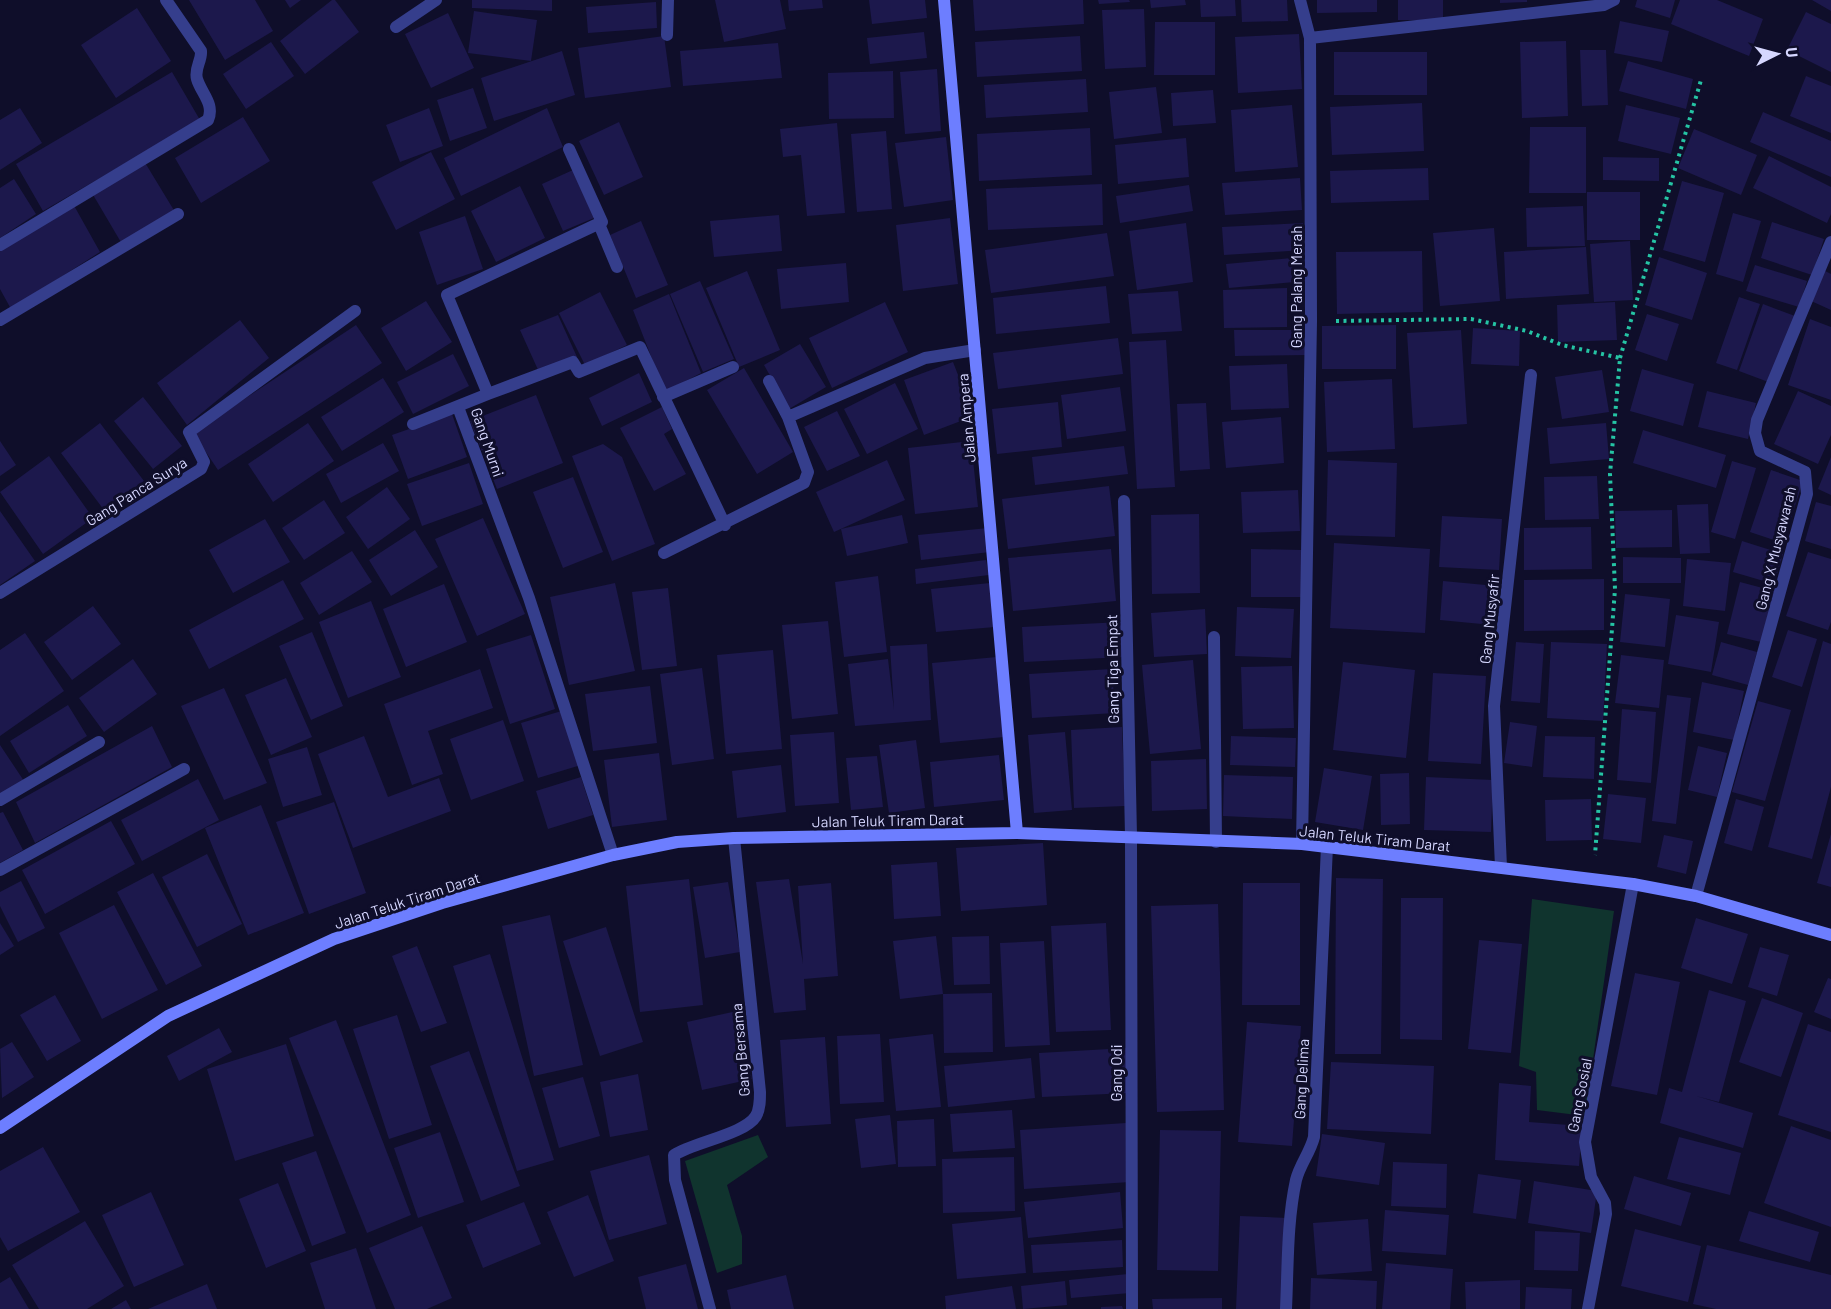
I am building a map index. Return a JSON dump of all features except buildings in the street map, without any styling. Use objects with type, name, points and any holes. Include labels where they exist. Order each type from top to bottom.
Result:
[{"type":"street","points":[[0,245],[208,120],[209,102],[198,82],[196,71],[201,51],[166,0]]},
{"type":"street","points":[[396,27],[436,0]]},
{"type":"street","points":[[667,35],[668,0]]},
{"type":"street","name":"Jalan Ampera","points":[[944,0],[1017,833]]},
{"type":"street","name":"Gang Palang Merah","points":[[1300,0],[1310,38],[1311,321],[1302,844]]},
{"type":"street","points":[[1310,38],[1604,5],[1614,0]]},
{"type":"street","points":[[569,149],[602,222],[599,224],[617,267]]},
{"type":"street","points":[[2,315],[178,214]]},
{"type":"street","name":"Gang Murni","points":[[599,224],[447,295],[488,394],[458,407],[529,598],[613,855]]},
{"type":"street","name":"Gang X Musyawarah","points":[[1696,896],[1806,494],[1805,472],[1760,450],[1755,433],[1757,420],[1831,242]]},
{"type":"street","name":"Gang Panca Surya","points":[[0,593],[201,469],[203,459],[189,432],[355,311]]},
{"type":"street","points":[[488,394],[573,362],[579,372],[640,347],[725,525]]},
{"type":"street","points":[[788,417],[925,358],[975,350]]},
{"type":"street","points":[[663,397],[733,367]]},
{"type":"street","name":"Gang Musyafir","points":[[1501,867],[1494,706],[1531,375]]},
{"type":"street","points":[[664,553],[725,525],[800,486],[808,478],[788,417],[769,381]]},
{"type":"street","points":[[413,424],[458,407]]},
{"type":"street","name":"Gang Tiga Empat","points":[[1124,501],[1131,836]]},
{"type":"street","points":[[1214,637],[1215,842]]},
{"type":"street","points":[[0,800],[99,742]]},
{"type":"street","points":[[0,870],[184,769]]},
{"type":"street","name":"Jalan Teluk Tiram Darat","points":[[0,1128],[168,1017],[334,939],[442,903],[613,855],[677,842],[734,838],[1017,833],[1302,844],[1633,884],[1696,896],[1831,935]]},
{"type":"street","name":"Gang Odi","points":[[1131,836],[1132,1309]]},
{"type":"street","name":"Gang Bersama","points":[[710,1309],[675,1180],[674,1155],[686,1147],[747,1125],[759,1109],[760,1092],[734,838]]},
{"type":"street","name":"Gang Delima","points":[[1286,1309],[1291,1219],[1296,1179],[1302,1163],[1311,1151],[1314,1137],[1326,846]]},
{"type":"street","name":"Gang Sosial","points":[[1588,1309],[1606,1214],[1605,1203],[1591,1177],[1586,1159],[1586,1142],[1633,884]]},
{"type":"path","points":[[1593,878],[1614,589],[1610,474],[1620,358],[1701,80]]},
{"type":"path","points":[[1311,321],[1471,319],[1527,331],[1562,345],[1620,358]]},
{"type":"green space","points":[[1532,899],[1614,911],[1585,1116],[1537,1110],[1536,1072],[1519,1066]]},
{"type":"green space","points":[[758,1135],[768,1157],[727,1185],[742,1236],[742,1264],[717,1273],[685,1161]]}]
